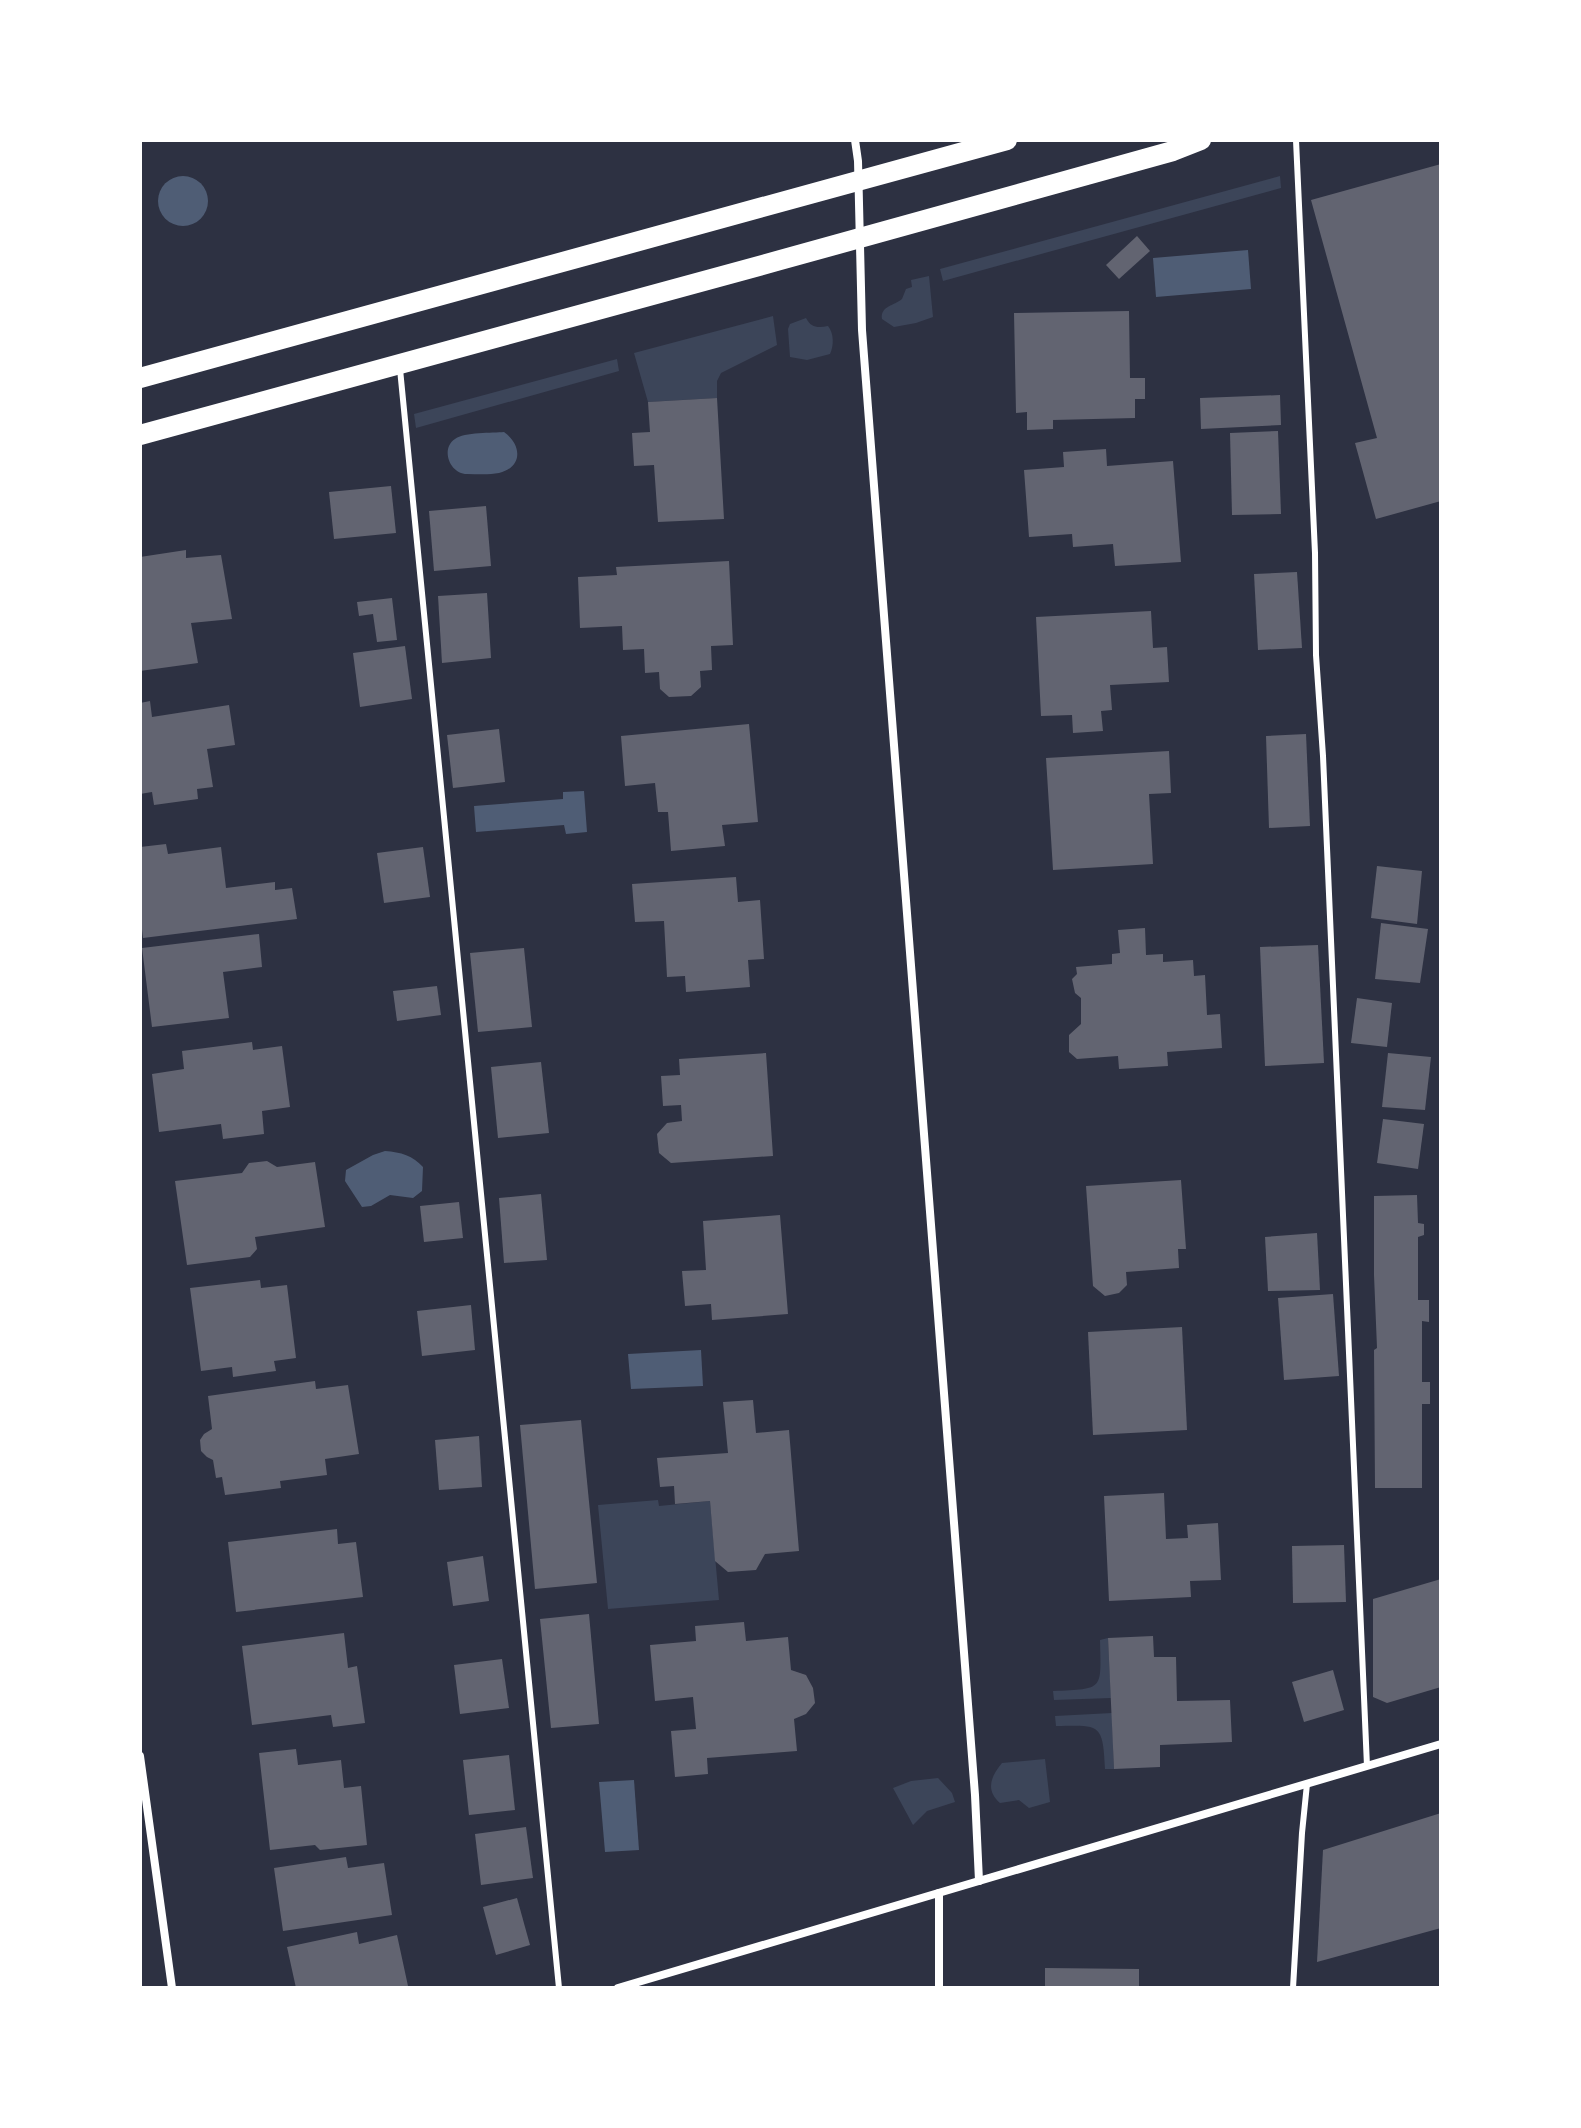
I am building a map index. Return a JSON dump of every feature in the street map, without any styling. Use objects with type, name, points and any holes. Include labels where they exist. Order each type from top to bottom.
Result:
[{"type":"main road","points":[[140,378],[1007,140]]},
{"type":"main road","points":[[140,435],[858,240],[1173,151],[1201,140]]},
{"type":"street","points":[[855,140],[862,330],[979,1881]]},
{"type":"street","points":[[618,1988],[1441,1744]]},
{"type":"street","points":[[140,1756],[172,1988]]},
{"type":"street","points":[[939,1893],[939,1988]]},
{"type":"lane","points":[[1296,140],[1314,537],[1316,655],[1367,1766]]},
{"type":"lane","points":[[399,365],[559,1988]]},
{"type":"lane","points":[[1293,1988],[1307,1784]]},
{"type":"shaded area","points":[[183,176],[201,183],[208,201],[201,219],[183,226],[165,219],[158,201],[165,183]]},
{"type":"shaded area","points":[[1280,176],[1281,188],[943,281],[940,269]]},
{"type":"shaded area","points":[[1248,250],[1251,289],[1156,297],[1153,258]]},
{"type":"shaded area","points":[[929,276],[933,317],[894,327],[882,319],[883,311],[902,299],[906,289],[912,287],[911,280]]},
{"type":"shaded area","points":[[773,316],[777,345],[721,373],[717,381],[717,398],[648,402],[634,353]]},
{"type":"shaded area","points":[[806,318],[813,325],[828,326],[830,329],[833,340],[830,354],[807,360],[790,357],[790,324]]},
{"type":"shaded area","points":[[617,359],[619,371],[416,428],[414,414]]},
{"type":"shaded area","points":[[504,432],[517,449],[516,461],[507,470],[495,474],[467,474],[452,466],[448,449],[455,439],[472,434]]},
{"type":"shaded area","points":[[584,791],[587,832],[566,834],[564,825],[476,832],[474,806],[563,799],[563,792]]},
{"type":"shaded area","points":[[385,1151],[406,1155],[423,1167],[422,1191],[413,1198],[390,1195],[371,1206],[362,1207],[345,1181],[346,1170]]},
{"type":"shaded area","points":[[701,1350],[703,1386],[631,1389],[628,1354]]},
{"type":"shaded area","points":[[658,1500],[659,1506],[710,1501],[719,1600],[608,1609],[598,1505]]},
{"type":"shaded area","points":[[1108,1638],[1111,1698],[1054,1700],[1053,1691],[1082,1689],[1096,1684],[1100,1669],[1100,1640]]},
{"type":"shaded area","points":[[1112,1713],[1114,1769],[1105,1769],[1103,1743],[1096,1730],[1082,1726],[1056,1726],[1055,1716]]},
{"type":"shaded area","points":[[1045,1759],[1050,1802],[1029,1808],[1019,1800],[1000,1803],[995,1798],[991,1783],[1002,1763]]},
{"type":"shaded area","points":[[938,1778],[952,1793],[955,1802],[927,1811],[913,1825],[893,1788],[911,1781]]},
{"type":"shaded area","points":[[634,1780],[639,1850],[605,1852],[599,1782]]},
{"type":"building","points":[[1441,164],[1441,501],[1376,519],[1355,443],[1377,438],[1311,200]]},
{"type":"building","points":[[1137,236],[1150,251],[1119,279],[1106,265]]},
{"type":"building","points":[[1129,311],[1130,378],[1145,378],[1145,399],[1135,399],[1135,418],[1053,420],[1053,429],[1027,430],[1027,412],[1016,413],[1014,313]]},
{"type":"building","points":[[1280,395],[1281,425],[1201,429],[1200,398]]},
{"type":"building","points":[[717,398],[724,519],[658,522],[654,465],[634,466],[632,433],[650,432],[648,402]]},
{"type":"building","points":[[1278,431],[1281,514],[1232,515],[1230,433]]},
{"type":"building","points":[[1106,449],[1107,466],[1173,461],[1181,562],[1115,566],[1113,544],[1073,547],[1072,534],[1029,537],[1024,470],[1064,467],[1063,452]]},
{"type":"building","points":[[391,486],[396,533],[334,539],[329,492]]},
{"type":"building","points":[[486,506],[491,566],[434,571],[429,511]]},
{"type":"building","points":[[186,550],[186,558],[221,555],[232,619],[191,623],[198,663],[140,671],[140,557]]},
{"type":"building","points":[[729,561],[733,645],[711,646],[712,670],[700,671],[701,687],[691,696],[669,697],[660,689],[659,672],[645,673],[644,649],[623,650],[622,626],[580,628],[578,577],[617,575],[616,567]]},
{"type":"building","points":[[1297,572],[1302,648],[1258,650],[1254,574]]},
{"type":"building","points":[[487,593],[491,658],[442,663],[438,596]]},
{"type":"building","points":[[392,598],[397,640],[377,642],[373,614],[359,616],[357,602]]},
{"type":"building","points":[[1151,611],[1153,648],[1167,647],[1169,682],[1110,685],[1112,710],[1101,711],[1103,731],[1073,733],[1072,715],[1041,716],[1036,617]]},
{"type":"building","points":[[405,646],[412,699],[360,707],[353,653]]},
{"type":"building","points":[[150,701],[152,717],[229,705],[235,745],[207,749],[213,787],[197,789],[198,799],[154,805],[152,792],[140,794],[140,703]]},
{"type":"building","points":[[749,724],[758,822],[722,825],[725,846],[671,851],[668,812],[658,812],[655,783],[625,786],[621,736]]},
{"type":"building","points":[[499,729],[505,782],[453,788],[447,735]]},
{"type":"building","points":[[1306,734],[1310,826],[1269,828],[1266,736]]},
{"type":"building","points":[[1169,751],[1171,793],[1149,794],[1153,864],[1053,870],[1046,758]]},
{"type":"building","points":[[166,844],[168,854],[221,847],[226,888],[275,882],[275,890],[292,888],[297,919],[143,938],[140,847]]},
{"type":"building","points":[[423,847],[430,897],[384,903],[377,853]]},
{"type":"building","points":[[1377,866],[1422,871],[1417,924],[1371,918]]},
{"type":"building","points":[[736,877],[738,902],[760,900],[764,959],[748,960],[750,987],[686,992],[685,976],[667,977],[664,921],[635,922],[632,884]]},
{"type":"building","points":[[1381,923],[1428,929],[1420,983],[1375,979]]},
{"type":"building","points":[[1145,928],[1146,955],[1163,954],[1163,962],[1193,960],[1194,976],[1205,975],[1207,1015],[1220,1014],[1222,1048],[1167,1052],[1168,1066],[1119,1069],[1118,1056],[1077,1059],[1069,1052],[1069,1035],[1081,1024],[1081,998],[1075,993],[1072,979],[1077,974],[1076,967],[1112,964],[1112,954],[1120,953],[1118,930]]},
{"type":"building","points":[[259,934],[262,967],[223,972],[229,1018],[152,1027],[142,948]]},
{"type":"building","points":[[1318,945],[1324,1063],[1265,1066],[1260,947]]},
{"type":"building","points":[[524,948],[532,1027],[478,1032],[470,953]]},
{"type":"building","points":[[437,986],[441,1015],[397,1021],[393,991]]},
{"type":"building","points":[[1357,998],[1392,1003],[1387,1047],[1351,1043]]},
{"type":"building","points":[[252,1042],[253,1050],[282,1046],[290,1107],[262,1111],[264,1134],[223,1139],[221,1124],[159,1132],[152,1074],[184,1069],[182,1051]]},
{"type":"building","points":[[766,1053],[773,1156],[671,1163],[659,1153],[657,1134],[667,1123],[682,1121],[681,1105],[663,1106],[661,1076],[680,1075],[679,1059]]},
{"type":"building","points":[[1388,1053],[1431,1057],[1425,1110],[1382,1107]]},
{"type":"building","points":[[541,1062],[549,1133],[498,1138],[491,1067]]},
{"type":"building","points":[[1383,1119],[1424,1124],[1418,1169],[1377,1163]]},
{"type":"building","points":[[267,1161],[277,1167],[315,1162],[325,1227],[255,1237],[257,1249],[250,1257],[187,1265],[175,1181],[242,1173],[249,1163]]},
{"type":"building","points":[[1181,1180],[1186,1249],[1178,1249],[1179,1268],[1126,1272],[1127,1285],[1119,1293],[1105,1296],[1093,1286],[1086,1186]]},
{"type":"building","points":[[541,1194],[547,1260],[504,1263],[499,1198]]},
{"type":"building","points":[[1417,1195],[1418,1223],[1424,1224],[1424,1235],[1418,1237],[1418,1300],[1429,1300],[1429,1322],[1422,1321],[1422,1382],[1430,1382],[1430,1404],[1422,1404],[1422,1488],[1375,1488],[1374,1350],[1377,1348],[1374,1196]]},
{"type":"building","points":[[459,1202],[463,1238],[424,1242],[420,1206]]},
{"type":"building","points":[[780,1215],[788,1314],[712,1320],[711,1304],[685,1306],[682,1271],[706,1270],[703,1221]]},
{"type":"building","points":[[1317,1233],[1320,1290],[1268,1291],[1265,1237]]},
{"type":"building","points":[[260,1280],[261,1288],[287,1285],[296,1358],[274,1361],[276,1371],[233,1377],[232,1367],[201,1371],[190,1288]]},
{"type":"building","points":[[1333,1294],[1339,1376],[1284,1380],[1278,1298]]},
{"type":"building","points":[[471,1305],[475,1350],[422,1356],[417,1311]]},
{"type":"building","points":[[1182,1327],[1187,1430],[1093,1435],[1088,1332]]},
{"type":"building","points":[[315,1381],[316,1389],[348,1385],[359,1454],[325,1459],[327,1475],[280,1481],[281,1488],[225,1495],[222,1477],[216,1478],[213,1460],[201,1451],[200,1440],[212,1429],[208,1396]]},
{"type":"building","points":[[753,1400],[756,1433],[789,1430],[799,1551],[765,1554],[756,1570],[728,1572],[715,1561],[710,1501],[675,1504],[674,1486],[660,1487],[657,1458],[728,1453],[723,1402]]},
{"type":"building","points":[[581,1420],[597,1583],[535,1589],[520,1425]]},
{"type":"building","points":[[479,1436],[482,1487],[439,1490],[435,1440]]},
{"type":"building","points":[[1164,1493],[1166,1539],[1188,1538],[1187,1525],[1218,1523],[1221,1580],[1190,1581],[1191,1597],[1109,1601],[1104,1496]]},
{"type":"building","points":[[337,1529],[338,1544],[356,1542],[363,1597],[236,1612],[228,1542]]},
{"type":"building","points":[[1344,1545],[1346,1602],[1293,1603],[1292,1546]]},
{"type":"building","points":[[483,1556],[489,1601],[453,1606],[447,1562]]},
{"type":"building","points":[[1441,1579],[1441,1687],[1387,1703],[1373,1697],[1373,1599]]},
{"type":"building","points":[[589,1614],[599,1724],[551,1728],[540,1619]]},
{"type":"building","points":[[744,1622],[746,1641],[788,1637],[791,1670],[806,1675],[813,1688],[815,1703],[806,1714],[794,1719],[797,1751],[707,1758],[708,1774],[675,1777],[671,1731],[696,1729],[693,1697],[655,1701],[650,1645],[696,1641],[695,1626]]},
{"type":"building","points":[[344,1633],[348,1668],[357,1666],[365,1723],[333,1727],[331,1715],[252,1725],[242,1646]]},
{"type":"building","points":[[1153,1636],[1154,1657],[1176,1657],[1177,1701],[1230,1700],[1232,1742],[1160,1745],[1160,1767],[1114,1769],[1108,1638]]},
{"type":"building","points":[[502,1659],[509,1708],[460,1714],[454,1665]]},
{"type":"building","points":[[1333,1670],[1344,1710],[1304,1722],[1292,1682]]},
{"type":"building","points":[[296,1749],[298,1765],[341,1760],[344,1788],[361,1786],[367,1845],[320,1850],[315,1845],[270,1850],[259,1753]]},
{"type":"building","points":[[509,1755],[515,1810],[469,1815],[463,1760]]},
{"type":"building","points":[[1441,1813],[1441,1928],[1317,1962],[1323,1850]]},
{"type":"building","points":[[526,1827],[533,1878],[481,1885],[475,1834]]},
{"type":"building","points":[[346,1857],[348,1868],[384,1863],[392,1915],[283,1931],[274,1868]]},
{"type":"building","points":[[517,1898],[530,1945],[496,1955],[483,1907]]},
{"type":"building","points":[[357,1932],[359,1944],[397,1935],[408,1986],[296,1988],[287,1947]]},
{"type":"building","points":[[1045,1968],[1139,1969],[1139,1988],[1045,1988]]}]
